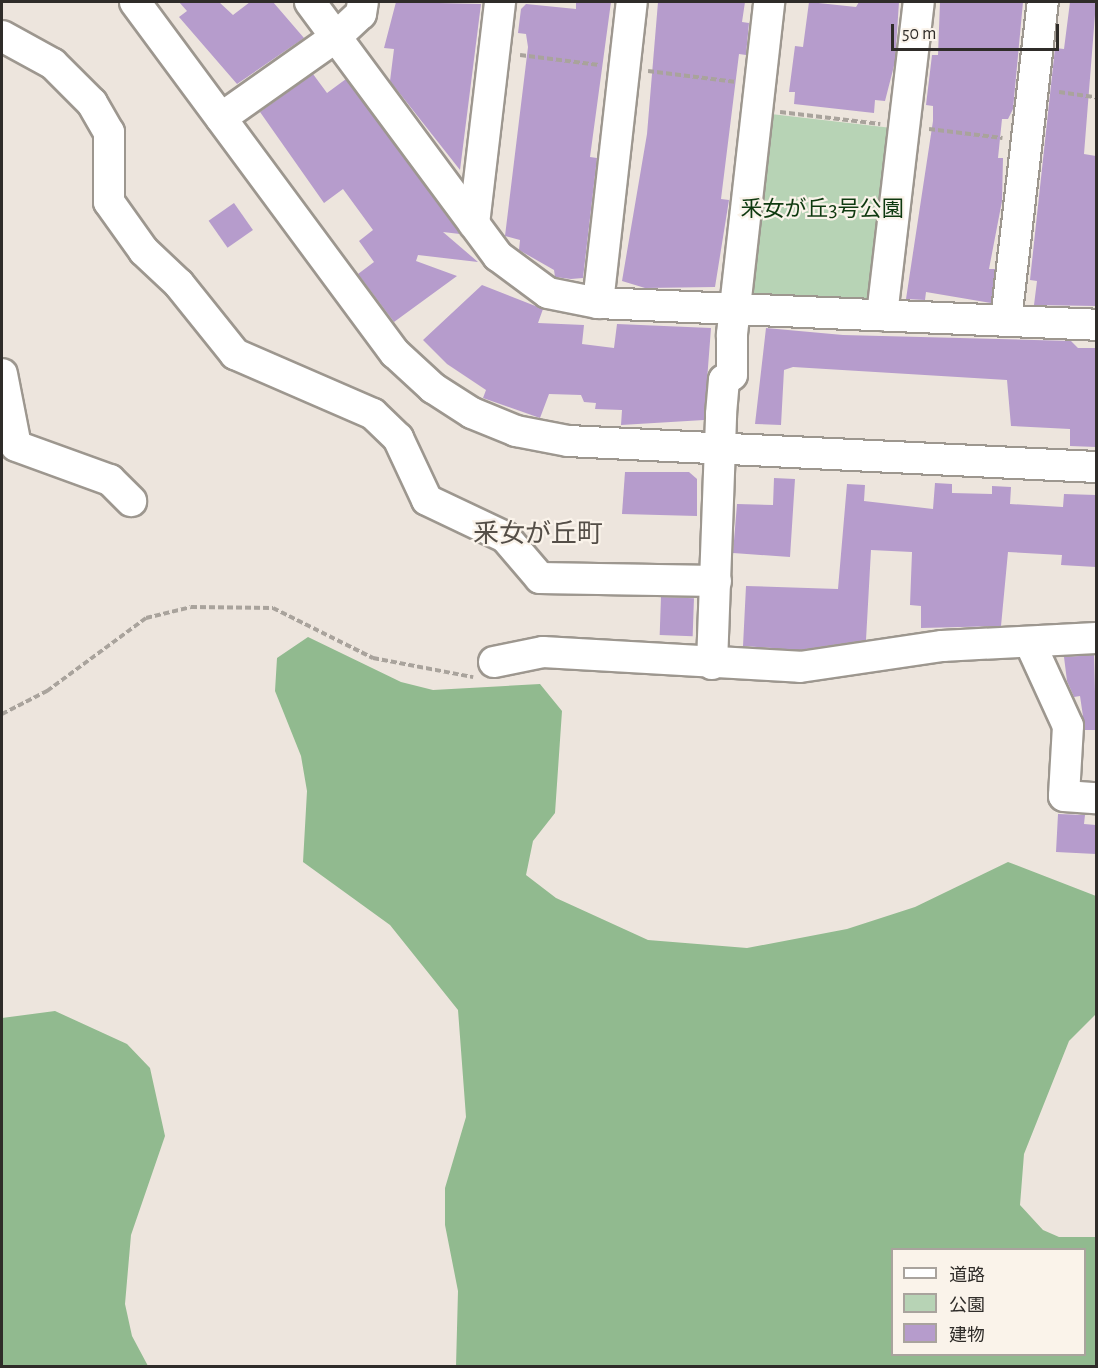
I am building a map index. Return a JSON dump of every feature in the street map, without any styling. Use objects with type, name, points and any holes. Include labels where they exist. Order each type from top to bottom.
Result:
[{"type":"street","points":[[135,2],[395,353],[454,402],[491,422],[542,437],[722,450],[1096,467]]},
{"type":"street","points":[[310,2],[474,224],[530,285],[565,299],[598,303],[735,306],[1096,325]]},
{"type":"street","points":[[221,118],[336,37],[362,14],[363,2]]},
{"type":"street","points":[[474,224],[500,2]]},
{"type":"street","points":[[598,303],[632,2]]},
{"type":"street","points":[[712,664],[722,450],[722,402],[724,380],[732,375],[735,306],[769,2]]},
{"type":"street","points":[[882,315],[919,2]]},
{"type":"street","points":[[1006,320],[1043,2]]},
{"type":"street","points":[[2,36],[53,64],[92,103],[109,132],[109,202],[144,251],[179,284],[235,354],[373,414],[398,438],[427,500],[505,537],[540,578],[716,581]]},
{"type":"street","points":[[2,374],[16,447],[111,480],[131,501]]},
{"type":"street","points":[[494,662],[543,652],[712,664],[800,667],[942,646],[1096,638]]},
{"type":"street","points":[[1030,643],[1068,726],[1064,796],[1096,798]]},
{"type":"path","points":[[1033,89],[1096,97]]},
{"type":"path","points":[[766,110],[1027,140]]},
{"type":"path","points":[[2,714],[47,691],[146,618],[191,607],[273,608],[373,658],[427,665],[462,676],[474,677],[494,662]]},
{"type":"green space","name":"釆女が丘3号公園","points":[[771,114],[892,128],[875,295],[864,305],[760,300],[751,291]]},
{"type":"green space","points":[[308,637],[401,682],[433,690],[540,684],[562,711],[555,813],[533,841],[526,875],[556,898],[648,940],[747,948],[847,929],[915,907],[1008,862],[1096,896],[1096,1014],[1069,1041],[1024,1154],[1020,1205],[1043,1230],[1059,1237],[1096,1237],[1096,1366],[456,1366],[458,1291],[445,1225],[445,1188],[466,1117],[458,1010],[390,925],[303,862],[307,791],[301,756],[275,691],[277,658]]},
{"type":"green space","points":[[55,1011],[127,1044],[150,1068],[165,1136],[131,1235],[125,1304],[132,1336],[148,1366],[2,1366],[2,1018]]},
{"type":"building","points":[[179,2],[219,2],[233,15],[250,2],[273,2],[304,38],[237,84],[179,17],[187,11]]},
{"type":"building","points":[[396,2],[481,4],[460,170],[390,81],[394,49],[384,48]]},
{"type":"building","points":[[576,2],[611,2],[590,157],[597,158],[583,278],[571,279],[555,277],[554,270],[519,250],[520,240],[505,236],[528,47],[526,34],[518,33],[521,9],[526,4],[576,9]]},
{"type":"building","points":[[658,2],[745,2],[742,22],[749,23],[746,55],[739,54],[721,199],[729,200],[715,287],[645,288],[622,281],[647,134]]},
{"type":"building","points":[[809,2],[856,7],[859,2],[899,2],[895,62],[885,101],[875,100],[874,113],[794,104],[795,92],[789,92],[795,46],[803,47]]},
{"type":"building","points":[[940,2],[1023,2],[1013,109],[1008,119],[1002,119],[998,158],[1003,158],[1002,201],[989,269],[995,269],[991,303],[926,292],[925,300],[906,299],[933,121],[933,106],[926,105],[932,55],[938,55]]},
{"type":"building","points":[[1070,2],[1096,2],[1084,154],[1096,156],[1096,306],[1034,305],[1037,281],[1030,280],[1055,48],[1064,49]]},
{"type":"building","points":[[313,74],[327,93],[346,79],[460,234],[443,232],[478,262],[418,255],[416,261],[457,276],[394,322],[358,274],[374,262],[359,241],[373,230],[343,189],[324,203],[260,112]]},
{"type":"building","points":[[234,203],[253,230],[228,248],[209,221]]},
{"type":"building","points":[[482,285],[543,309],[538,323],[584,325],[582,344],[614,348],[617,324],[711,328],[704,420],[621,425],[622,410],[595,409],[596,403],[584,402],[581,395],[549,394],[540,418],[483,398],[486,390],[447,364],[423,340]]},
{"type":"building","points":[[766,328],[843,335],[1071,341],[1078,348],[1096,348],[1096,447],[1070,446],[1070,429],[1011,426],[1007,380],[793,367],[784,370],[781,425],[755,424]]},
{"type":"building","points":[[625,472],[689,472],[697,479],[697,516],[622,514]]},
{"type":"building","points":[[774,478],[795,479],[790,557],[733,553],[737,504],[773,505]]},
{"type":"building","points":[[935,483],[952,484],[952,493],[992,494],[992,486],[1011,487],[1010,504],[1063,507],[1064,494],[1096,495],[1096,567],[1061,565],[1062,555],[1008,552],[1001,626],[921,628],[921,606],[910,605],[912,552],[871,550],[866,640],[799,650],[743,646],[746,586],[838,589],[847,484],[865,485],[864,501],[933,509]]},
{"type":"building","points":[[661,597],[694,598],[693,636],[660,635]]},
{"type":"building","points":[[1094,655],[1096,730],[1085,730],[1080,696],[1074,697],[1067,681],[1064,657]]},
{"type":"building","points":[[1058,814],[1085,815],[1084,824],[1096,825],[1096,854],[1056,852]]},
{"type":"district","name":"釆女が丘町","points":[[538,535]]}]
